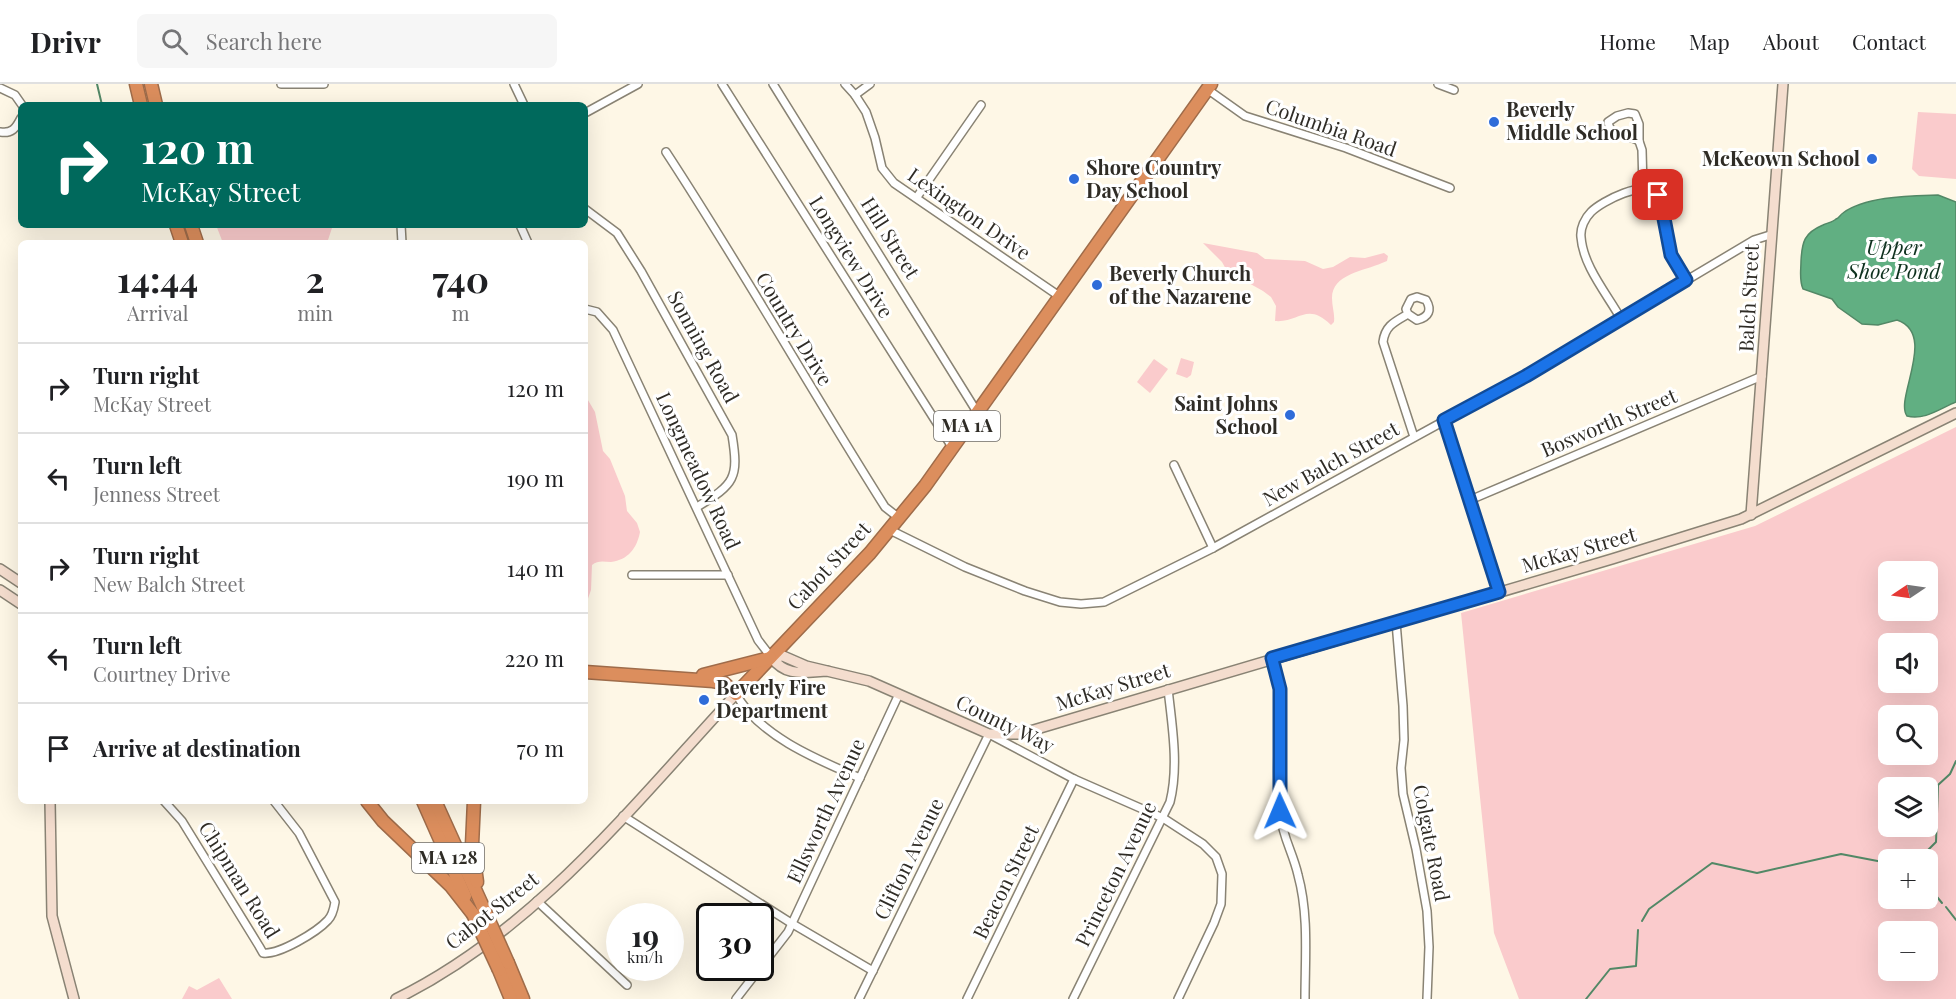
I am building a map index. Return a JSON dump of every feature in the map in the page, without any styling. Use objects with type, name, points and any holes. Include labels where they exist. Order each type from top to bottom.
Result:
[{"type":"highway","points":[[135,84],[140,102]]},
{"type":"highway","points":[[151,84],[155,102]]},
{"type":"highway","name":"Cabot Street","points":[[736,694],[890,530],[925,486],[1209,86]]},
{"type":"highway","points":[[692,678],[771,657]]},
{"type":"highway","points":[[588,672],[692,678],[720,682],[736,694]]},
{"type":"highway","points":[[369,804],[383,821],[478,911]]},
{"type":"highway","name":"MA 128","points":[[424,804],[503,967],[524,999]]},
{"type":"highway","name":"MA 128","points":[[436,804],[478,911]]},
{"type":"highway","points":[[474,804],[472,855],[478,911]]},
{"type":"highway","name":"MA 128","points":[[503,967],[511,999]]},
{"type":"main road","name":"Balch Street","points":[[1751,515],[1783,84]]},
{"type":"main road","name":"McKay Street","points":[[989,734],[1010,735],[1027,732],[1168,688],[1612,560],[1751,515],[1956,413]]},
{"type":"main road","points":[[0,568],[18,581]]},
{"type":"main road","points":[[0,590],[18,602]]},
{"type":"main road","name":"County Way","points":[[771,657],[787,671],[828,671],[862,679],[989,734]]},
{"type":"main road","name":"Cabot Street","points":[[396,999],[446,973],[571,872],[736,694]]},
{"type":"main road","points":[[50,804],[51,916],[74,999]]},
{"type":"street","points":[[281,84],[324,84]]},
{"type":"street","points":[[514,84],[523,102]]},
{"type":"street","points":[[588,111],[638,84]]},
{"type":"street","name":"Longview Drive","points":[[722,84],[952,447]]},
{"type":"street","name":"Hill Street","points":[[773,84],[977,412]]},
{"type":"street","name":"Lexington Drive","points":[[845,84],[866,112],[882,168],[894,183],[1059,296]]},
{"type":"street","points":[[855,95],[870,84]]},
{"type":"street","points":[[1438,84],[1454,90]]},
{"type":"street","name":"Columbia Road","points":[[1209,86],[1245,116],[1346,148],[1450,188]]},
{"type":"street","points":[[0,88],[15,95],[20,102]]},
{"type":"street","points":[[917,197],[981,105]]},
{"type":"street","points":[[1639,141],[1633,137],[1617,135],[1609,127],[1608,122],[1617,116],[1635,114],[1639,124],[1639,141],[1642,150],[1643,188]]},
{"type":"street","points":[[0,132],[13,131],[18,123]]},
{"type":"street","name":"Country Drive","points":[[666,152],[703,208],[885,507],[899,518]]},
{"type":"street","points":[[1621,319],[1588,263],[1581,235],[1582,226],[1591,212],[1604,203],[1631,190],[1643,188],[1651,189],[1658,195],[1671,255],[1686,280]]},
{"type":"street","name":"Sonning Road","points":[[588,211],[617,233],[641,271],[732,435],[736,457],[735,475],[728,486],[697,507]]},
{"type":"street","name":"New Balch Street","points":[[890,530],[965,567],[1025,591],[1060,602],[1081,604],[1104,602],[1213,549],[1526,376],[1754,240],[1770,235]]},
{"type":"street","name":"Longmeadow Road","points":[[588,310],[597,312],[613,330],[758,639],[771,657]]},
{"type":"street","points":[[1408,314],[1388,327],[1383,342],[1414,437]]},
{"type":"street","name":"Bosworth Street","points":[[1470,500],[1762,376]]},
{"type":"street","points":[[1444,420],[1499,592]]},
{"type":"street","points":[[1174,465],[1213,549]]},
{"type":"street","points":[[632,576],[728,575]]},
{"type":"street","name":"Colgate Road","points":[[1396,622],[1403,706],[1404,740],[1401,768],[1403,794],[1427,911],[1429,947],[1427,999]]},
{"type":"street","points":[[1272,658],[1280,689],[1280,811],[1284,838],[1298,874],[1302,899],[1305,929],[1305,999]]},
{"type":"street","name":"Princeton Avenue","points":[[1073,999],[1162,818],[1173,787],[1168,688]]},
{"type":"street","points":[[736,694],[744,708],[782,739],[816,759],[860,778]]},
{"type":"street","name":"Ellsworth Avenue","points":[[736,999],[788,932],[899,694]]},
{"type":"street","name":"County Way","points":[[989,734],[1074,779],[1162,818],[1203,844],[1216,857],[1222,874],[1221,904],[1178,999]]},
{"type":"street","name":"Clifton Avenue","points":[[859,999],[989,734]]},
{"type":"street","name":"Beacon Street","points":[[967,999],[1074,779]]},
{"type":"street","name":"Chipman Road","points":[[167,804],[182,820],[263,952],[268,953],[283,950],[329,920],[335,902],[299,833],[276,804]]},
{"type":"street","points":[[623,816],[791,923],[873,971]]},
{"type":"street","points":[[537,901],[627,985]]},
{"type":"shaded area","points":[[1918,112],[1956,114],[1956,179],[1919,176],[1912,169]]},
{"type":"shaded area","points":[[217,228],[332,228],[328,240],[222,240]]},
{"type":"shaded area","points":[[1203,243],[1257,253],[1265,259],[1305,261],[1323,269],[1333,267],[1350,257],[1365,258],[1384,253],[1388,256],[1387,261],[1350,274],[1337,284],[1333,290],[1334,322],[1331,325],[1323,318],[1309,314],[1275,321],[1276,306],[1271,297],[1227,271],[1222,262]]},
{"type":"shaded area","points":[[1181,358],[1194,362],[1191,375],[1187,378],[1176,374]]},
{"type":"shaded area","points":[[1154,359],[1168,369],[1150,393],[1137,382]]},
{"type":"shaded area","points":[[588,400],[595,412],[603,451],[610,459],[625,496],[627,511],[637,523],[640,532],[637,543],[627,556],[617,561],[599,562],[592,565],[591,590],[588,598]]},
{"type":"shaded area","points":[[1956,427],[1956,999],[1519,999],[1494,933],[1461,613],[1755,526]]},
{"type":"shaded area","points":[[219,978],[232,999],[182,999],[189,986],[197,990]]},
{"type":"water","name":"Upper Shoe Pond","points":[[1938,195],[1956,202],[1956,402],[1932,413],[1913,417],[1907,416],[1905,408],[1915,352],[1914,339],[1909,327],[1897,320],[1878,325],[1862,324],[1838,307],[1832,299],[1803,289],[1801,254],[1803,243],[1812,231],[1833,221],[1853,207],[1889,198]]},
{"type":"waterway","points":[[97,84],[101,102]]},
{"type":"waterway","points":[[1929,849],[1936,842],[1938,785],[1950,774],[1956,761]]},
{"type":"waterway","points":[[1642,921],[1649,909],[1712,863],[1757,873],[1841,854],[1878,861]]},
{"type":"waterway","points":[[1938,898],[1942,903]]},
{"type":"waterway","points":[[1946,907],[1956,920]]},
{"type":"waterway","points":[[1586,999],[1610,969],[1636,966],[1638,930]]},
{"type":"place","name":"Beverly Middle School","points":[[1494,122]]},
{"type":"place","name":"McKeown School","points":[[1872,159]]},
{"type":"place","name":"Shore Country Day School","points":[[1074,179]]},
{"type":"place","name":"Beverly Church of the Nazarene","points":[[1097,285]]},
{"type":"place","name":"Saint Johns School","points":[[1290,415]]},
{"type":"place","name":"Beverly Fire Department","points":[[704,700]]},
{"type":"route","points":[[1280,811],[1280,689],[1272,658],[1499,592],[1444,420],[1526,376],[1686,280],[1671,255],[1658,195]]}]
